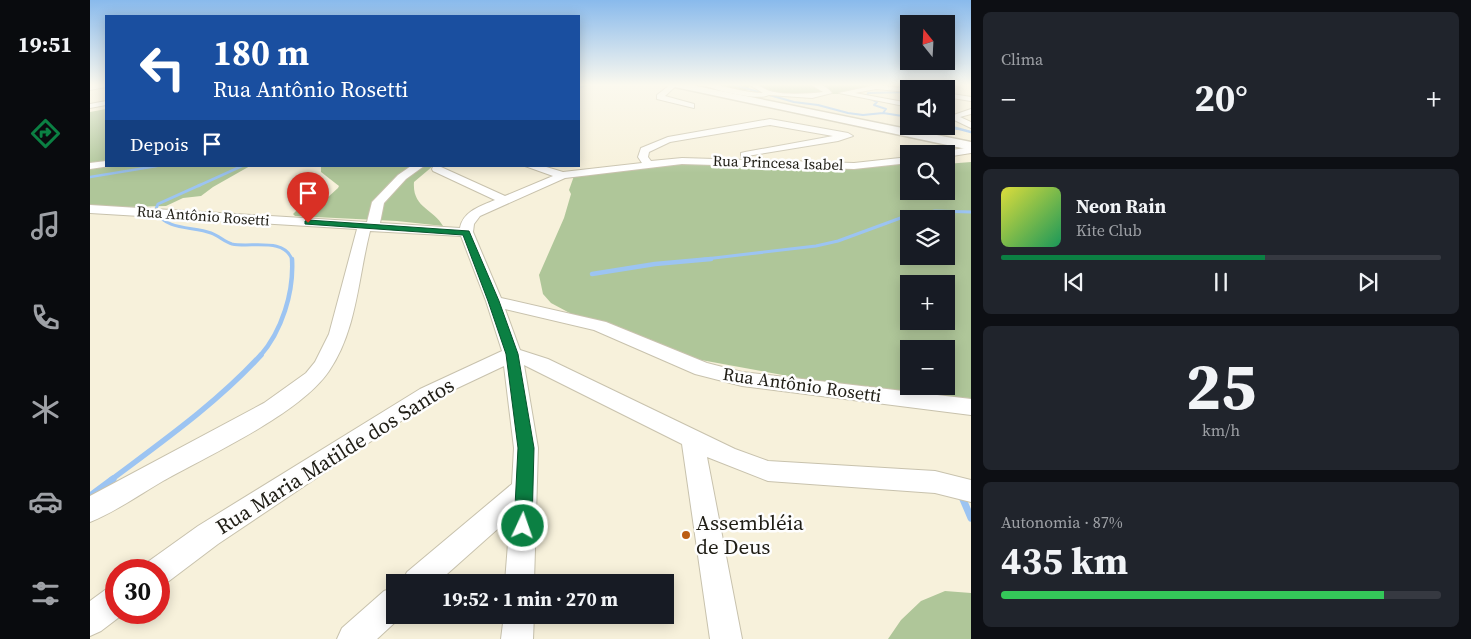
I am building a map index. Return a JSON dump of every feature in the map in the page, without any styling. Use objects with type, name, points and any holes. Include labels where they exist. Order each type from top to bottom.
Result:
[{"type":"main road","points":[[817,114],[971,146]]},
{"type":"street","points":[[960,114],[952,118],[971,125]]},
{"type":"street","points":[[648,164],[643,157],[644,150],[664,141],[763,123],[784,124],[848,136],[715,160]]},
{"type":"street","points":[[955,153],[971,150]]},
{"type":"street","name":"Rua Princesa Isabel","points":[[563,175],[682,161],[715,160],[854,166],[900,161]]},
{"type":"street","points":[[90,166],[105,164]]},
{"type":"street","points":[[90,510],[263,414],[300,389],[321,369],[345,316],[358,246],[378,202],[402,176],[417,167]]},
{"type":"street","points":[[534,167],[563,175]]},
{"type":"street","points":[[436,169],[504,200]]},
{"type":"street","points":[[520,574],[526,448],[512,354],[494,301],[466,232],[470,218],[484,208],[563,175]]},
{"type":"street","name":"Rua Antônio Rosetti","points":[[90,209],[466,232]]},
{"type":"street","name":"Rua Antônio Rosetti","points":[[494,301],[600,326],[683,362],[722,375],[971,408]]},
{"type":"street","points":[[512,354],[541,364],[692,437],[727,456],[768,471],[935,482],[971,491]]},
{"type":"street","name":"Rua Maria Matilde dos Santos","points":[[170,563],[208,535],[427,394],[512,354]]},
{"type":"street","points":[[692,437],[726,639]]},
{"type":"street","points":[[426,574],[525,488]]},
{"type":"street","points":[[90,620],[105,609]]},
{"type":"street","points":[[354,639],[386,610]]},
{"type":"street","points":[[518,639],[519,624]]},
{"type":"green space","points":[[90,114],[105,114],[105,167],[248,167],[201,196],[183,198],[166,206],[90,205]]},
{"type":"green space","points":[[700,162],[866,168],[900,162],[900,200],[955,200],[955,163],[971,162],[971,398],[898,396],[701,360],[579,318],[551,303],[543,294],[539,275],[564,218],[571,194],[569,190],[574,176]]},
{"type":"green space","points":[[321,167],[432,167],[414,182],[414,191],[420,203],[443,226],[397,221],[295,216],[293,214],[296,211],[327,198],[338,188],[339,186],[321,172]]},
{"type":"green space","points":[[945,591],[971,593],[971,639],[888,639],[901,620],[921,601]]},
{"type":"waterway","points":[[854,114],[875,114]]},
{"type":"waterway","points":[[888,114],[900,116]]},
{"type":"waterway","points":[[955,128],[971,132]]},
{"type":"waterway","points":[[90,177],[151,167]]},
{"type":"waterway","points":[[198,186],[240,167]]},
{"type":"waterway","points":[[200,185],[158,204],[155,211],[166,222],[211,233],[232,244],[266,245],[282,248],[292,260]]},
{"type":"waterway","points":[[697,260],[816,246],[838,241],[906,216],[935,211],[971,212]]},
{"type":"waterway","points":[[592,274],[655,264],[711,259]]},
{"type":"waterway","points":[[260,356],[275,335],[285,310],[291,285],[292,260]]},
{"type":"waterway","points":[[111,480],[208,405],[261,355]]},
{"type":"waterway","points":[[90,496],[113,479]]},
{"type":"waterway","points":[[962,497],[971,518]]},
{"type":"place","name":"Assembléia de Deus","points":[[686,535]]},
{"type":"route","points":[[308,223],[466,232],[494,301],[512,354],[526,448],[523,526]]}]
